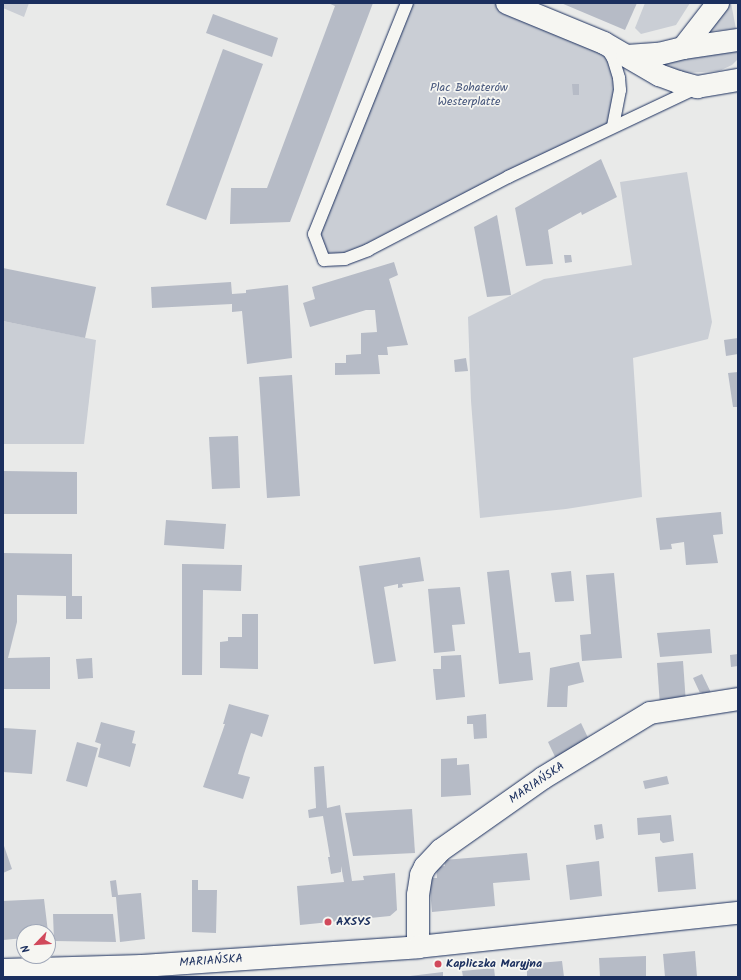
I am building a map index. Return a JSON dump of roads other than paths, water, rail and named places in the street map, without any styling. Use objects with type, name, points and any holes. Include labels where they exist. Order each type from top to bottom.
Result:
[{"type":"street","points":[[507,3],[604,43],[659,74],[697,87],[738,80]]},
{"type":"street","points":[[683,48],[718,3]]},
{"type":"street","points":[[627,56],[659,54],[683,48],[738,40]]},
{"type":"street","name":"MARIAŃSKA","points":[[418,947],[418,895],[420,875],[425,867],[441,850],[543,778],[650,713],[738,700]]},
{"type":"street","name":"MARIAŃSKA","points":[[3,970],[142,966],[418,947],[738,913]]},
{"type":"lane","points":[[407,3],[314,234],[324,260],[345,259],[368,250],[508,177],[697,87]]},
{"type":"lane","points":[[604,43],[612,58],[619,78],[620,90],[613,126]]},
{"type":"place","name":"AXSYS","points":[[328,922]]},
{"type":"place","name":"Kapliczka Maryjna","points":[[438,964]]},
{"type":"park label","name":"Plac Bohaterów Westerplatte","points":[[469,95]]}]
